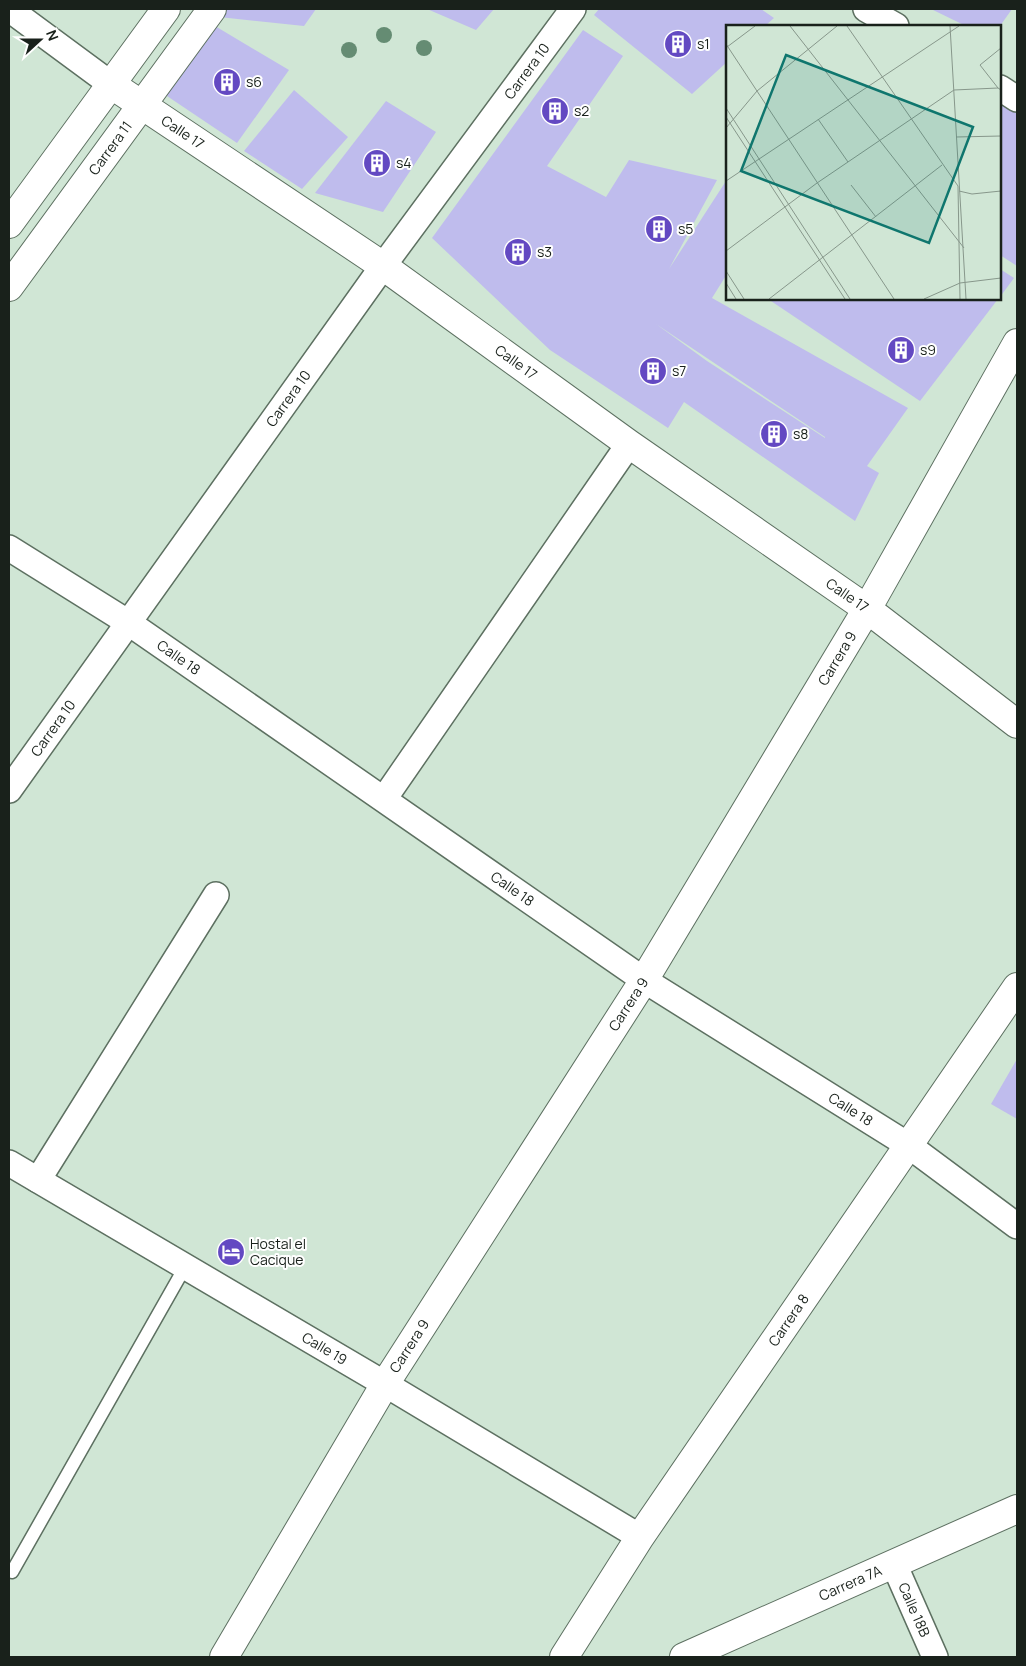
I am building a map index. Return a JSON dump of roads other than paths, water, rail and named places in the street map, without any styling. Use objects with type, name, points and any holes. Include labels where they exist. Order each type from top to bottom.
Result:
[{"type":"street","name":"Calle 17","points":[[9,9],[112,85],[383,266],[628,444],[867,609],[1017,724]]},
{"type":"street","points":[[9,224],[166,9]]},
{"type":"street","name":"Carrera 11","points":[[9,287],[212,9]]},
{"type":"street","name":"Carrera 10","points":[[9,790],[383,266],[573,9]]},
{"type":"street","points":[[866,9],[894,25]]},
{"type":"street","points":[[1001,89],[1017,99]]},
{"type":"street","name":"Carrera 9","points":[[224,1657],[385,1384],[644,980],[867,609],[1017,342]]},
{"type":"street","points":[[384,799],[628,444]]},
{"type":"street","name":"Calle 18","points":[[9,548],[130,623],[644,980],[908,1145],[1017,1226]]},
{"type":"street","points":[[38,1180],[216,895]]},
{"type":"street","name":"Carrera 8","points":[[564,1657],[640,1537],[1017,987]]},
{"type":"street","name":"Calle 19","points":[[9,1163],[385,1384],[640,1537]]},
{"type":"street","name":"Carrera 7A","points":[[684,1657],[1017,1509]]},
{"type":"street","name":"Calle 18B","points":[[894,1564],[935,1657]]},
{"type":"street","points":[[588,1657],[586,1652],[593,1613]]},
{"type":"lane","points":[[12,1572],[185,1267]]},
{"type":"place","name":"s1","points":[[678,44]]},
{"type":"place","name":"s6","points":[[227,82]]},
{"type":"place","name":"s2","points":[[555,111]]},
{"type":"place","name":"s4","points":[[377,163]]},
{"type":"place","name":"s5","points":[[659,229]]},
{"type":"place","name":"s3","points":[[518,252]]},
{"type":"place","name":"s9","points":[[901,350]]},
{"type":"place","name":"s7","points":[[653,371]]},
{"type":"place","name":"s8","points":[[774,434]]},
{"type":"place","name":"Hostal el Cacique","points":[[231,1252]]}]
